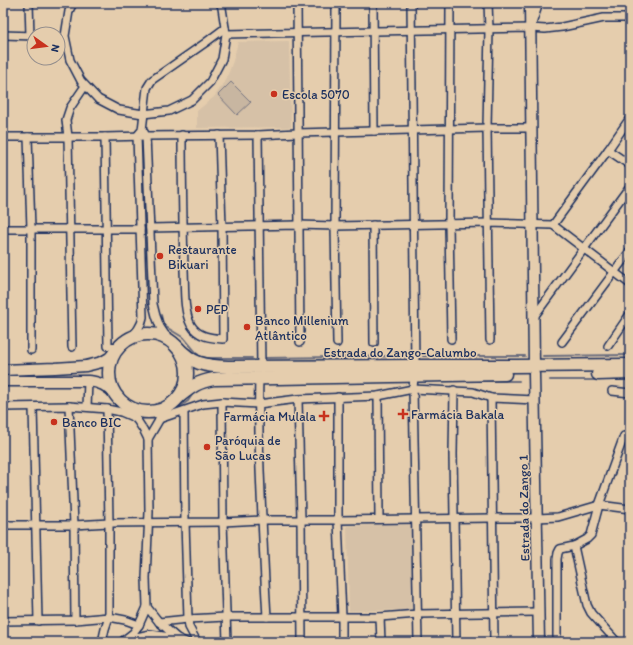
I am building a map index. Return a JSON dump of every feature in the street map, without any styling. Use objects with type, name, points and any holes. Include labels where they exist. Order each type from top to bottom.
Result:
[{"type":"main road","points":[[146,334],[157,335],[172,343],[182,354],[186,362],[186,380],[180,396],[170,405],[161,410],[141,412],[131,408],[119,398],[111,384],[109,373],[111,362],[121,346],[136,336],[146,334]]},
{"type":"main road","name":"Estrada do Zango-Calumbo","points":[[172,343],[191,360],[206,366],[228,367],[260,373]]},
{"type":"main road","name":"Estrada do Zango-Calumbo","points":[[534,370],[630,365]]},
{"type":"main road","name":"Estrada do Zango-Calumbo","points":[[180,396],[199,382],[260,373],[534,370],[630,373]]},
{"type":"street","points":[[30,3],[31,26]]},
{"type":"street","points":[[65,26],[72,3]]},
{"type":"street","points":[[66,48],[81,82],[98,99],[119,110],[143,114],[169,111],[192,100],[210,82],[222,59],[226,31],[220,3]]},
{"type":"street","points":[[296,3],[300,342]]},
{"type":"street","points":[[336,3],[335,226],[337,343]]},
{"type":"street","points":[[373,3],[374,131]]},
{"type":"street","points":[[411,3],[413,389],[418,642]]},
{"type":"street","points":[[450,3],[449,224],[451,339]]},
{"type":"street","points":[[488,3],[489,29],[487,128],[490,340]]},
{"type":"street","name":"Estrada do Zango 1","points":[[530,3],[539,642]]},
{"type":"street","points":[[531,28],[539,3]]},
{"type":"street","points":[[226,31],[336,32],[531,28],[545,29],[604,18],[630,18]]},
{"type":"street","name":"Estrada do Zango-Calumbo","points":[[172,343],[160,328],[153,304],[143,114],[147,88],[152,80],[205,43],[226,31]]},
{"type":"street","points":[[3,36],[26,36]]},
{"type":"street","points":[[72,347],[68,137],[66,120],[70,108],[85,86]]},
{"type":"street","points":[[552,225],[630,118]]},
{"type":"street","points":[[3,138],[105,138],[137,136],[144,133],[219,135],[531,128]]},
{"type":"street","points":[[258,134],[260,373],[258,404],[266,617]]},
{"type":"street","points":[[182,135],[186,311],[188,319],[197,332],[208,338],[223,339],[219,135]]},
{"type":"street","points":[[3,370],[86,366],[102,362],[109,358],[135,333],[142,324],[143,305],[137,136]]},
{"type":"street","points":[[28,137],[31,229],[31,350]]},
{"type":"street","points":[[105,138],[108,346],[121,346]]},
{"type":"street","points":[[608,150],[630,165]]},
{"type":"street","points":[[534,318],[630,186]]},
{"type":"street","points":[[150,228],[489,223],[552,225],[630,284]]},
{"type":"street","points":[[373,225],[374,343]]},
{"type":"street","points":[[3,229],[140,229]]},
{"type":"street","points":[[562,342],[630,251]]},
{"type":"street","points":[[608,346],[630,314]]},
{"type":"street","points":[[3,381],[88,381],[103,384],[119,398],[136,418],[148,439],[149,522],[146,578],[147,608],[139,625],[133,633],[122,641]]},
{"type":"street","points":[[87,408],[88,381]]},
{"type":"street","points":[[159,419],[203,404],[222,402],[258,404],[298,399],[378,396],[413,389],[454,390],[473,392],[491,398],[535,400]]},
{"type":"street","points":[[454,390],[453,454],[456,642]]},
{"type":"street","points":[[612,391],[630,393]]},
{"type":"street","points":[[378,396],[379,519]]},
{"type":"street","points":[[338,397],[338,520],[342,642]]},
{"type":"street","points":[[491,398],[494,642]]},
{"type":"street","points":[[298,399],[302,642]]},
{"type":"street","points":[[222,402],[227,642]]},
{"type":"street","points":[[148,439],[159,419],[170,405]]},
{"type":"street","points":[[33,406],[38,621]]},
{"type":"street","points":[[3,407],[69,406],[107,409],[121,412],[136,418]]},
{"type":"street","points":[[69,406],[74,525],[75,620]]},
{"type":"street","points":[[102,642],[104,629],[109,617],[107,409]]},
{"type":"street","points":[[184,411],[188,619],[189,627],[197,642]]},
{"type":"street","points":[[557,642],[558,553],[560,549],[574,546],[587,540],[591,535],[599,505],[624,436]]},
{"type":"street","points":[[3,525],[74,525],[262,520],[537,518],[558,517],[599,505],[630,509]]},
{"type":"street","points":[[574,546],[589,609],[617,642]]},
{"type":"street","points":[[147,608],[159,622],[177,638]]},
{"type":"street","points":[[159,622],[226,617],[380,617],[418,614],[538,612]]},
{"type":"street","points":[[3,621],[75,620],[109,617],[125,620],[139,625]]},
{"type":"street","points":[[380,617],[381,642]]},
{"type":"street","points":[[122,641],[150,634],[177,638],[186,642]]},
{"type":"shaded area","points":[[289,41],[291,127],[197,128],[197,111],[214,97],[226,80],[238,42]]},
{"type":"shaded area","points":[[231,82],[251,102],[237,115],[218,95]]},
{"type":"shaded area","points":[[412,524],[414,610],[349,611],[347,526]]},
{"type":"waterway","points":[[161,315],[163,324],[184,338],[199,356],[207,358],[252,358]]},
{"type":"waterway","points":[[543,356],[630,355]]},
{"type":"waterway","points":[[265,358],[406,356]]},
{"type":"waterway","points":[[423,356],[525,356]]},
{"type":"waterway","points":[[550,380],[630,380]]},
{"type":"waterway","points":[[438,381],[519,381]]},
{"type":"waterway","points":[[175,410],[188,401],[194,392]]},
{"type":"place","name":"Escola 5070","points":[[274,94]]},
{"type":"place","name":"Restaurante Bikuari","points":[[160,256]]},
{"type":"place","name":"PEP","points":[[198,309]]},
{"type":"place","name":"Banco Millenium Atlântico","points":[[247,327]]},
{"type":"place","name":"Farmácia Bakala","points":[[403,414]]},
{"type":"place","name":"Farmácia Mulala","points":[[324,416]]},
{"type":"place","name":"Banco BIC","points":[[54,422]]},
{"type":"place","name":"Paróquia de São Lucas","points":[[207,447]]}]
